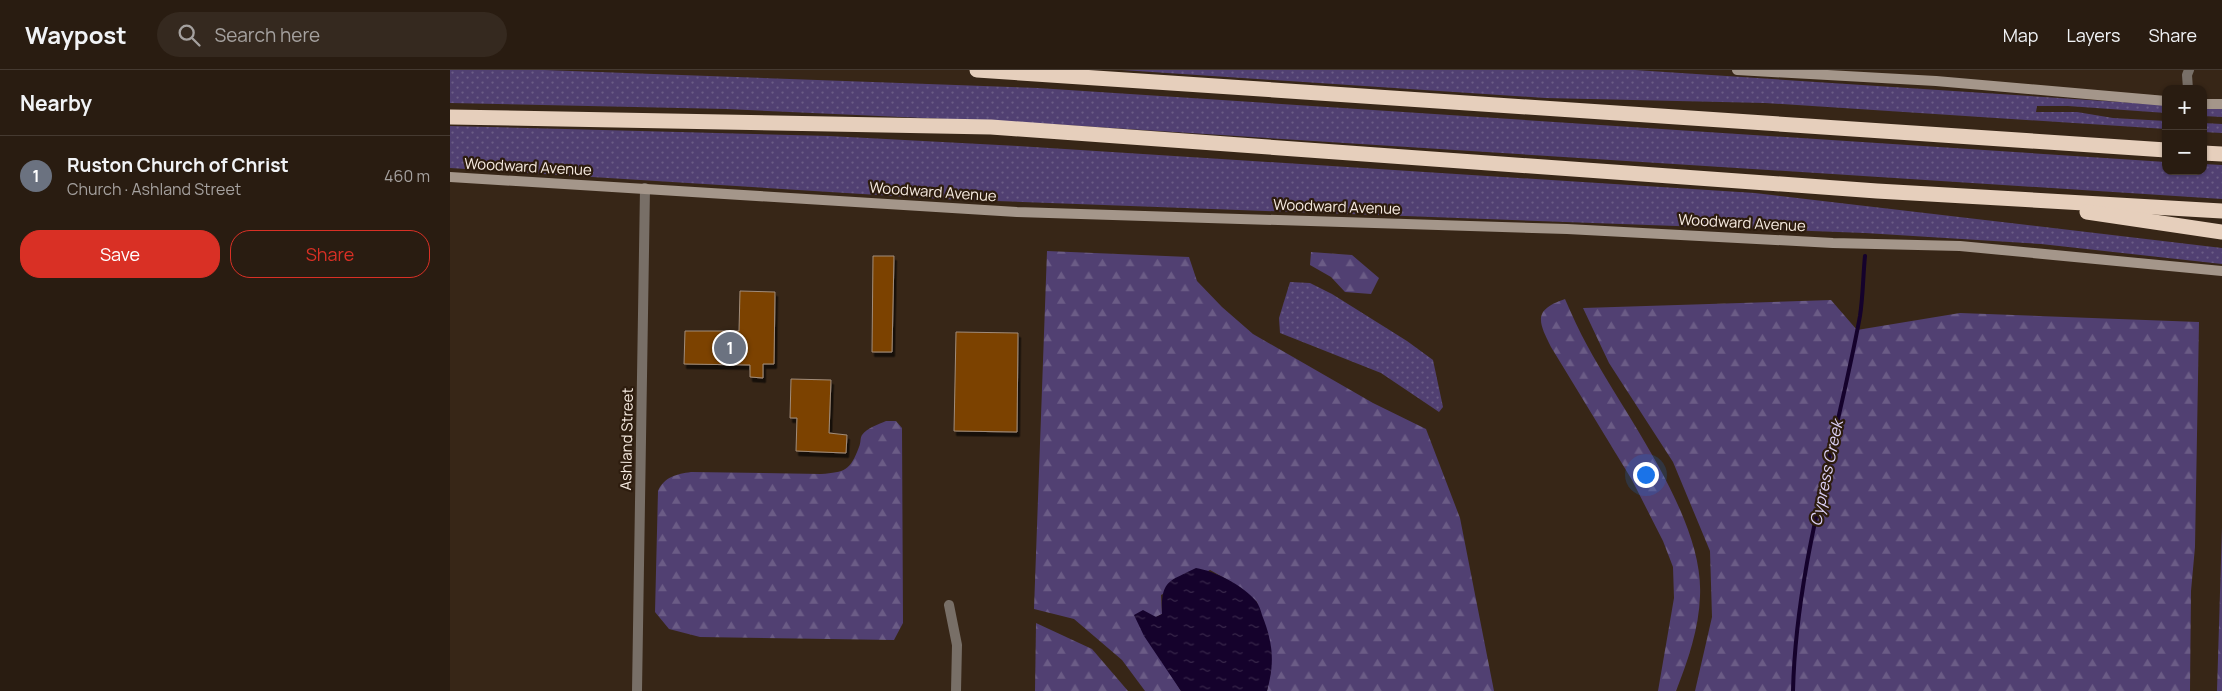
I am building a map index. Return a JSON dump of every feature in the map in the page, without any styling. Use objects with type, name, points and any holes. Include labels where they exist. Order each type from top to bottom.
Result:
[{"type":"highway","points":[[977,70],[2162,150]]},
{"type":"highway","points":[[450,117],[991,126],[1987,198],[2222,211]]},
{"type":"highway","points":[[2041,142],[2162,144]]},
{"type":"highway","points":[[2207,144],[2222,144]]},
{"type":"highway","points":[[2207,153],[2222,154]]},
{"type":"highway","points":[[1987,198],[2222,232]]},
{"type":"main road","points":[[1737,70],[1936,82],[2162,101]]},
{"type":"main road","points":[[2207,104],[2222,104]]},
{"type":"main road","name":"Woodward Avenue","points":[[450,177],[1017,212],[1567,229],[1833,243],[1960,246],[2222,271]]},
{"type":"street","points":[[2188,85],[2187,75],[2189,70]]},
{"type":"street","name":"Ashland Street","points":[[637,691],[646,188]]},
{"type":"street","points":[[949,605],[957,645],[956,691]]},
{"type":"green space","points":[[450,70],[544,70],[1038,88],[2162,162],[2162,175],[2207,175],[2207,164],[2222,165],[2222,199],[1033,123],[726,109],[450,103]]},
{"type":"green space","points":[[1122,70],[1635,70],[2162,105],[2162,113],[2068,106],[2037,106],[2036,112],[2077,112],[2113,118],[2162,121],[2162,129],[1765,103],[1545,98]]},
{"type":"green space","points":[[2207,107],[2222,109],[2222,117],[2207,116]]},
{"type":"green space","points":[[2207,123],[2222,124],[2222,133],[2207,132]]},
{"type":"green space","points":[[450,126],[829,136],[1018,146],[1755,193],[2222,248],[2222,264],[2041,244],[1865,233],[942,199],[450,168]]},
{"type":"green space","points":[[1047,251],[1189,257],[1197,281],[1222,307],[1253,334],[1373,403],[1426,429],[1460,518],[1494,691],[1267,691],[1271,670],[1257,602],[1233,583],[1210,570],[1161,595],[1162,614],[1156,617],[1166,666],[1181,691],[1145,691],[1122,660],[1074,619],[1034,609]]},
{"type":"green space","points":[[1311,252],[1352,255],[1379,278],[1371,294],[1345,292],[1331,277],[1310,265]]},
{"type":"green space","points":[[1290,282],[1310,283],[1332,294],[1407,341],[1433,360],[1443,407],[1439,412],[1381,373],[1280,333],[1279,318]]},
{"type":"green space","points":[[1565,299],[1603,374],[1659,467],[1676,500],[1689,533],[1698,565],[1700,596],[1698,620],[1692,644],[1676,691],[1658,691],[1674,598],[1673,567],[1663,541],[1632,480],[1551,347],[1543,330],[1541,317],[1543,312],[1547,307]]},
{"type":"green space","points":[[1831,300],[1857,330],[1960,313],[2199,322],[2190,691],[1695,691],[1712,617],[1710,551],[1673,462],[1609,363],[1583,308]]},
{"type":"green space","points":[[886,421],[896,421],[902,428],[903,623],[894,640],[700,637],[669,629],[655,612],[658,491],[667,479],[691,472],[821,474],[841,471],[846,469],[853,461],[860,445],[861,436],[873,426]]},
{"type":"green space","points":[[2222,527],[2222,691],[2217,691]]},
{"type":"green space","points":[[1036,623],[1092,649],[1128,691],[1035,691]]},
{"type":"water","points":[[1196,568],[1212,572],[1229,580],[1251,595],[1257,603],[1271,644],[1272,662],[1267,691],[1181,691],[1144,636],[1134,615],[1143,610],[1156,617],[1162,614],[1165,588],[1179,576]]},
{"type":"building","points":[[873,256],[894,256],[892,352],[872,352]]},
{"type":"building","points":[[740,291],[775,292],[774,364],[763,364],[763,378],[750,377],[750,365],[684,364],[685,331],[739,331]]},
{"type":"building","points":[[956,332],[1018,333],[1017,432],[954,431]]},
{"type":"building","points":[[791,379],[831,380],[829,433],[847,435],[846,453],[796,451],[797,418],[790,418]]},
{"type":"waterway","name":"Cypress Creek","points":[[1793,691],[1796,644],[1809,549],[1860,316],[1865,256]]},
{"type":"place","name":"Ruston Church of Christ","points":[[730,348]]}]
